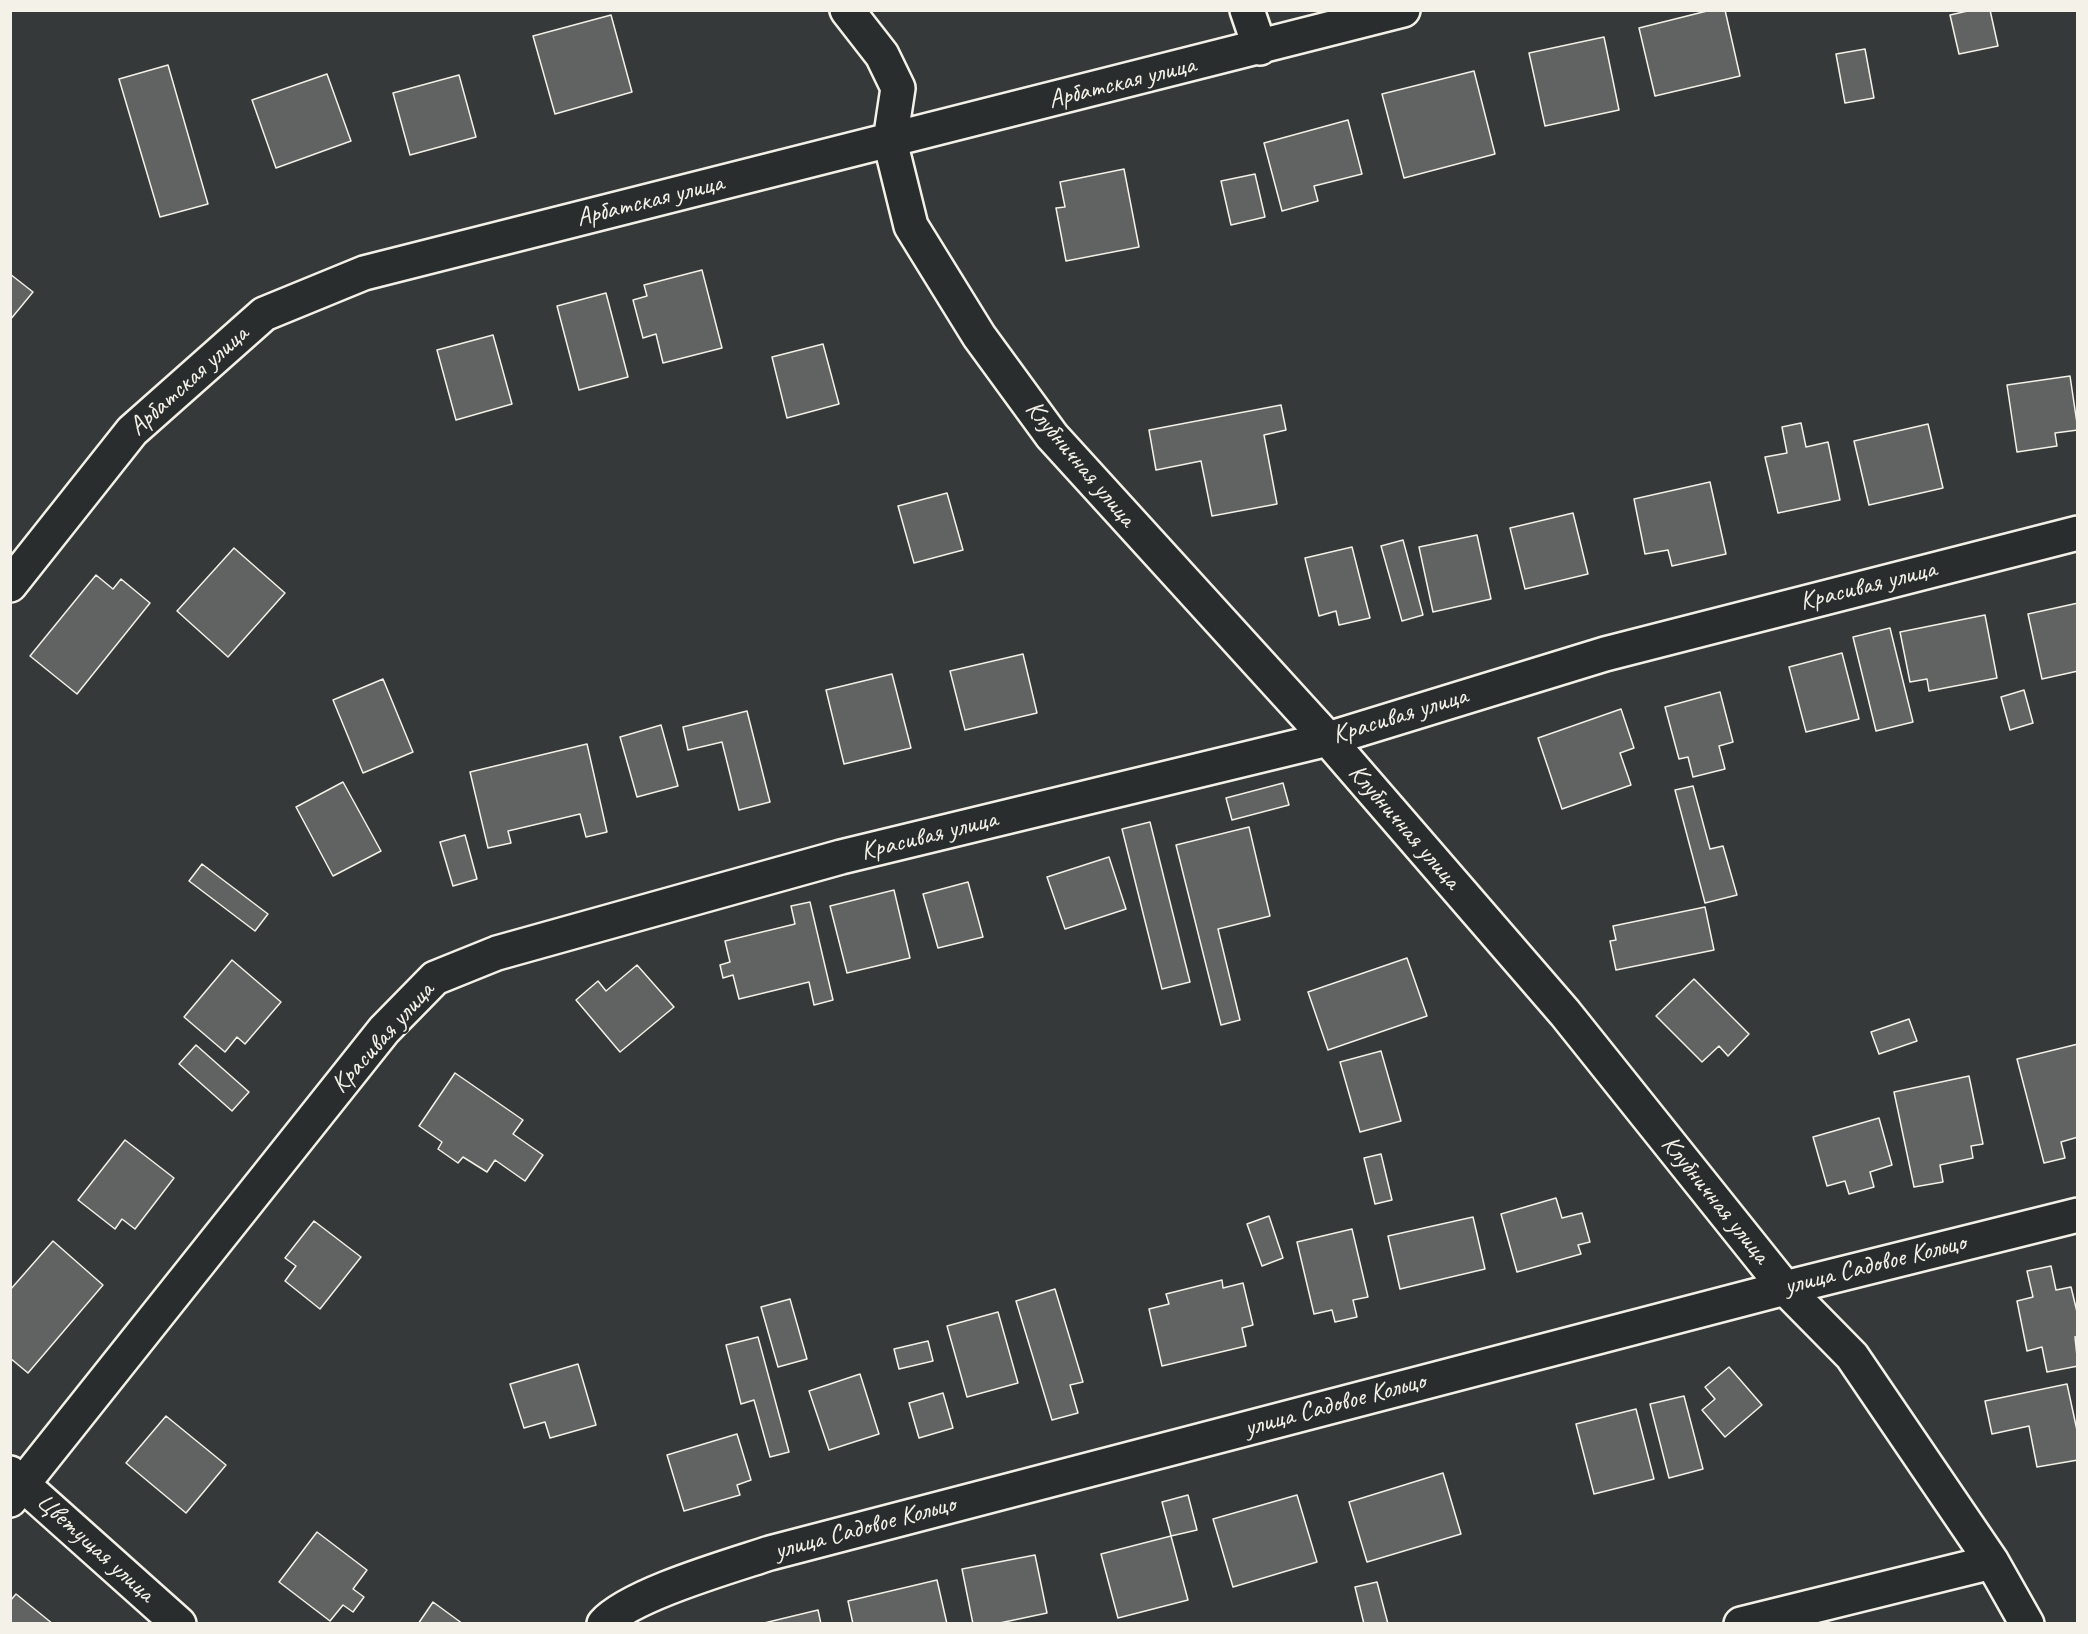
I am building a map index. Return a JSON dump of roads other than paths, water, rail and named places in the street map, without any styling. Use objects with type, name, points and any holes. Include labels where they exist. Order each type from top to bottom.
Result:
[{"type":"street","name":"Клубничная улица","points":[[847,10],[882,55],[898,88],[890,141],[911,226],[979,336],[1039,418],[1173,572],[1328,739],[1565,1013],[1785,1288],[1852,1356],[1992,1562],[2027,1623]]},
{"type":"street","points":[[1247,10],[1260,48]]},
{"type":"street","name":"Арбатская улица","points":[[10,585],[132,431],[264,314],[364,273],[1403,10]]},
{"type":"street","name":"Красивая улица","points":[[15,1486],[384,1030],[435,978],[497,953],[841,857],[1328,739],[1605,654],[2078,533]]},
{"type":"street","name":"улица Садовое Кольцо","points":[[604,1623],[614,1612],[695,1578],[770,1552],[1785,1288],[2078,1215]]},
{"type":"street","name":"Цветущая улица","points":[[15,1486],[179,1623]]},
{"type":"street","points":[[1741,1623],[1992,1562]]}]
